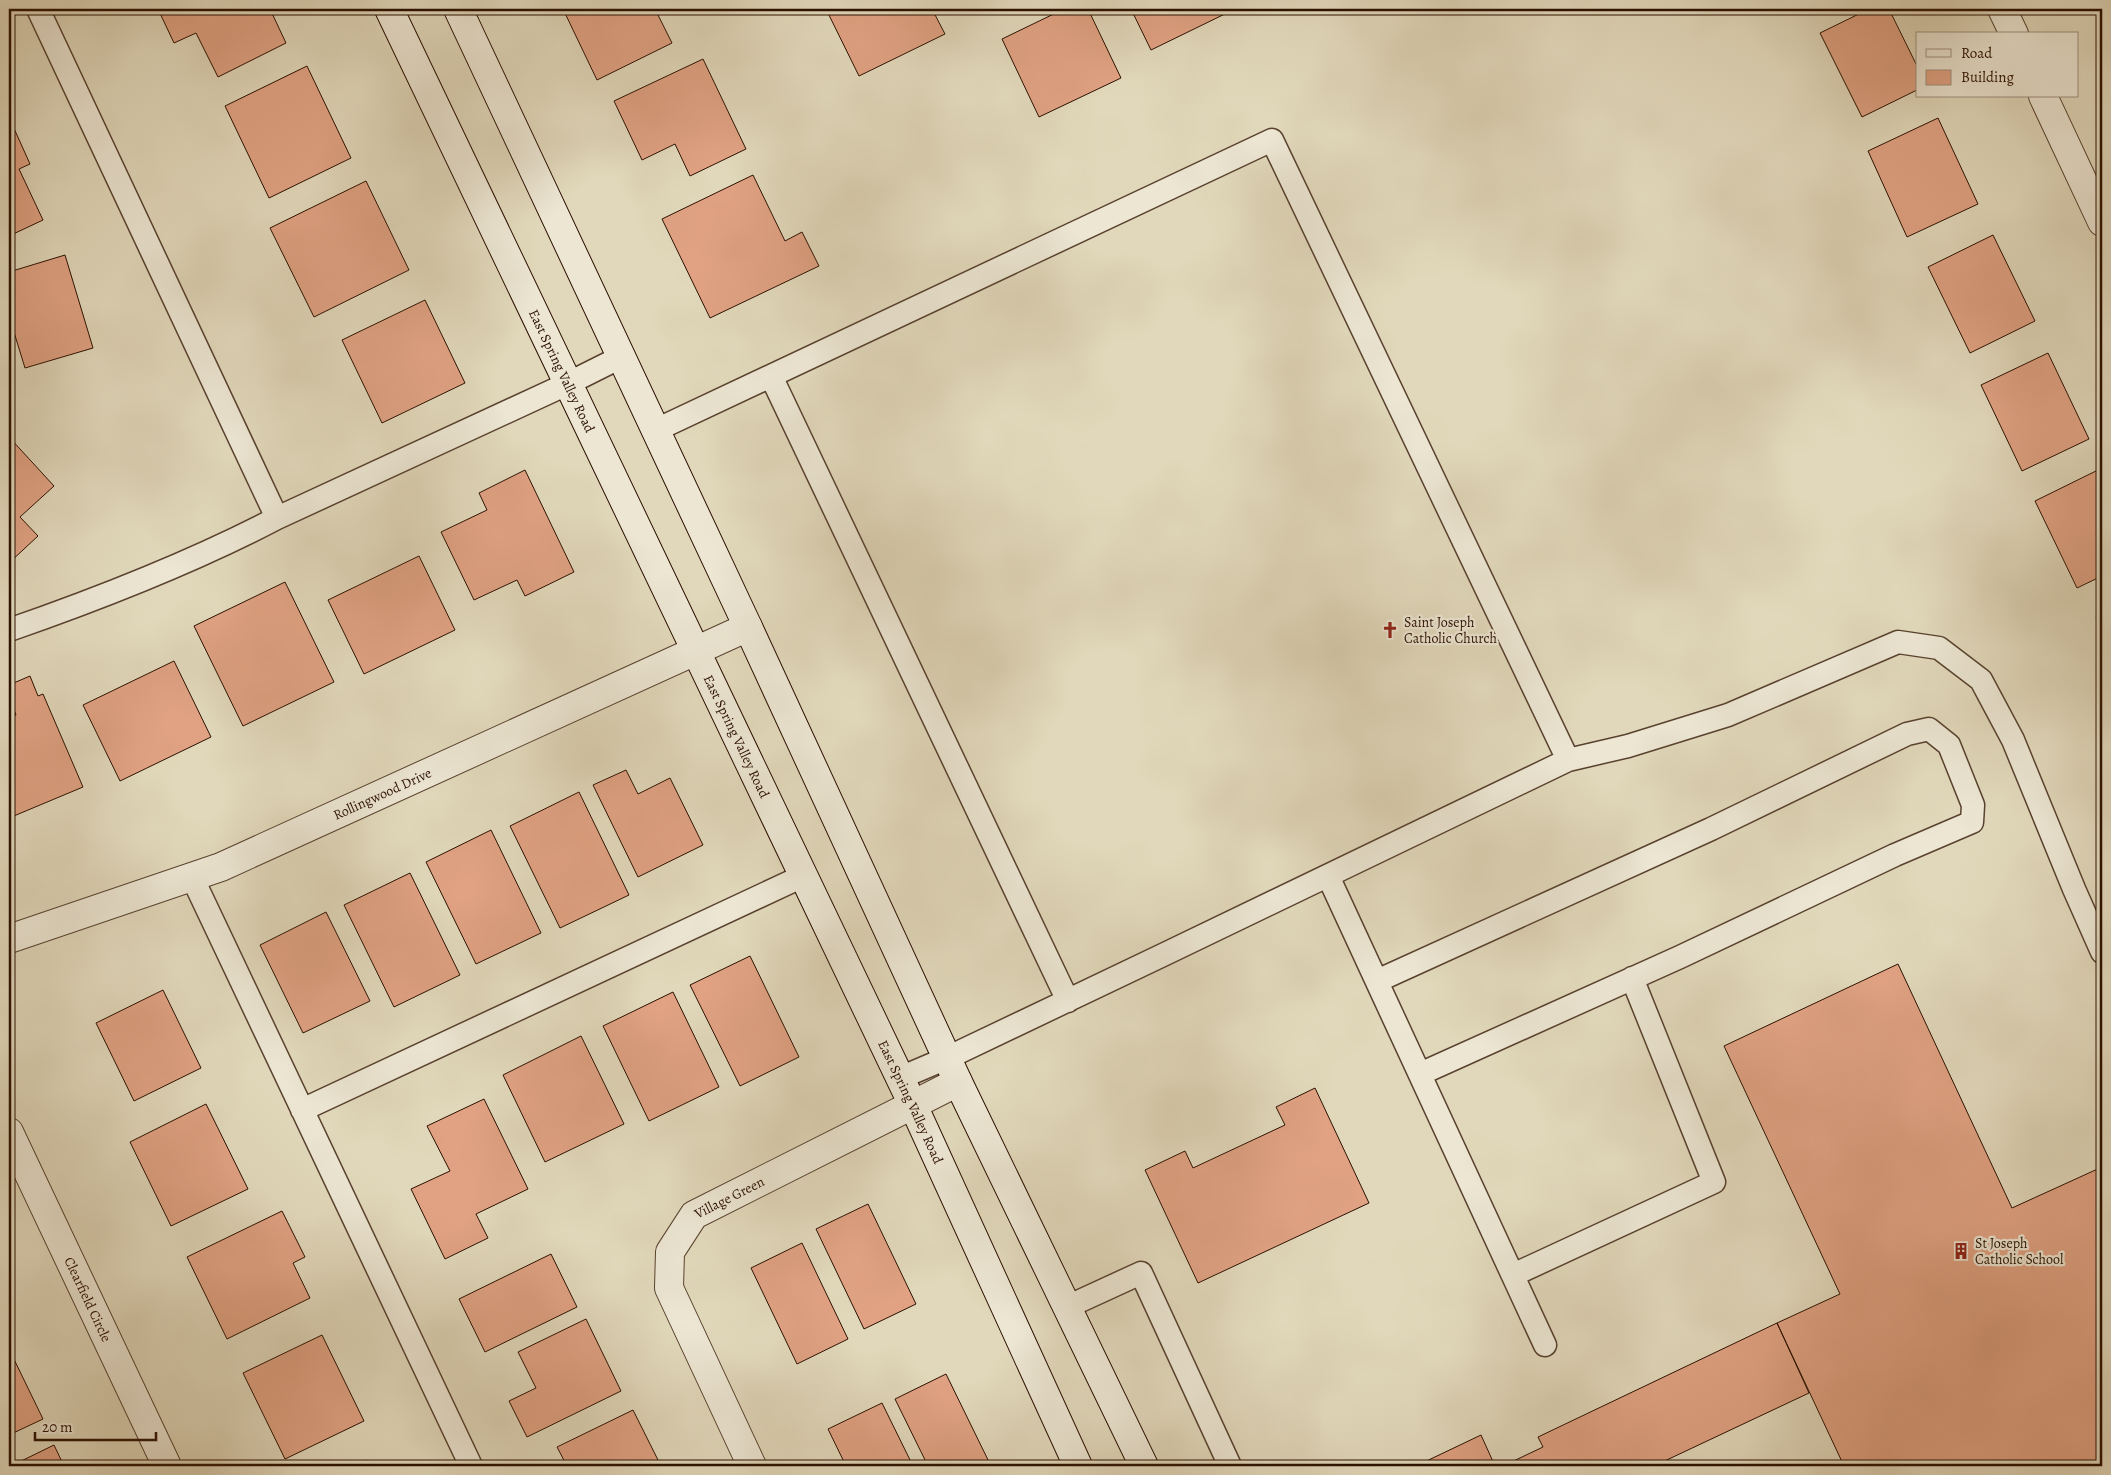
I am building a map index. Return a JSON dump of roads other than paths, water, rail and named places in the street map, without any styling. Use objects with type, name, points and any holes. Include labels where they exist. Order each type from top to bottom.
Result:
[{"type":"street","name":"East Spring Valley Road","points":[[389,9],[900,1078],[1078,1466]]},
{"type":"street","points":[[458,9],[748,627],[958,1082],[1144,1466]]},
{"type":"street","points":[[2002,9],[2013,32]]},
{"type":"street","points":[[2044,98],[2102,222]]},
{"type":"street","name":"Rollingwood Drive","points":[[9,939],[221,867],[748,627]]},
{"type":"street","name":"Village Green","points":[[752,1466],[669,1288],[670,1252],[694,1215],[958,1082]]},
{"type":"street","name":"Clearfield Circle","points":[[9,1132],[167,1466]]},
{"type":"lane","points":[[38,9],[277,518]]},
{"type":"lane","points":[[656,430],[1272,140],[1568,760]]},
{"type":"lane","points":[[9,630],[144,580],[236,540],[277,518],[567,384],[621,357]]},
{"type":"lane","points":[[772,376],[1068,1000]]},
{"type":"lane","points":[[900,1078],[947,1058],[1568,760],[1628,746],[1728,715],[1898,642],[1939,648],[1981,680],[2013,740],[2102,952]]},
{"type":"lane","points":[[1377,981],[1711,829],[1907,734],[1929,729],[1949,745],[1973,805],[1972,822],[1895,855],[1632,978],[1420,1074]]},
{"type":"lane","points":[[302,1110],[803,876]]},
{"type":"lane","points":[[1328,876],[1545,1345]]},
{"type":"lane","points":[[192,877],[470,1466]]},
{"type":"lane","points":[[1513,1275],[1714,1182],[1632,978]]},
{"type":"lane","points":[[1067,1307],[1141,1273],[1230,1466]]},
{"type":"place","name":"Saint Joseph Catholic Church","points":[[1390,630]]},
{"type":"place","name":"St Joseph Catholic School","points":[[1961,1251]]}]
